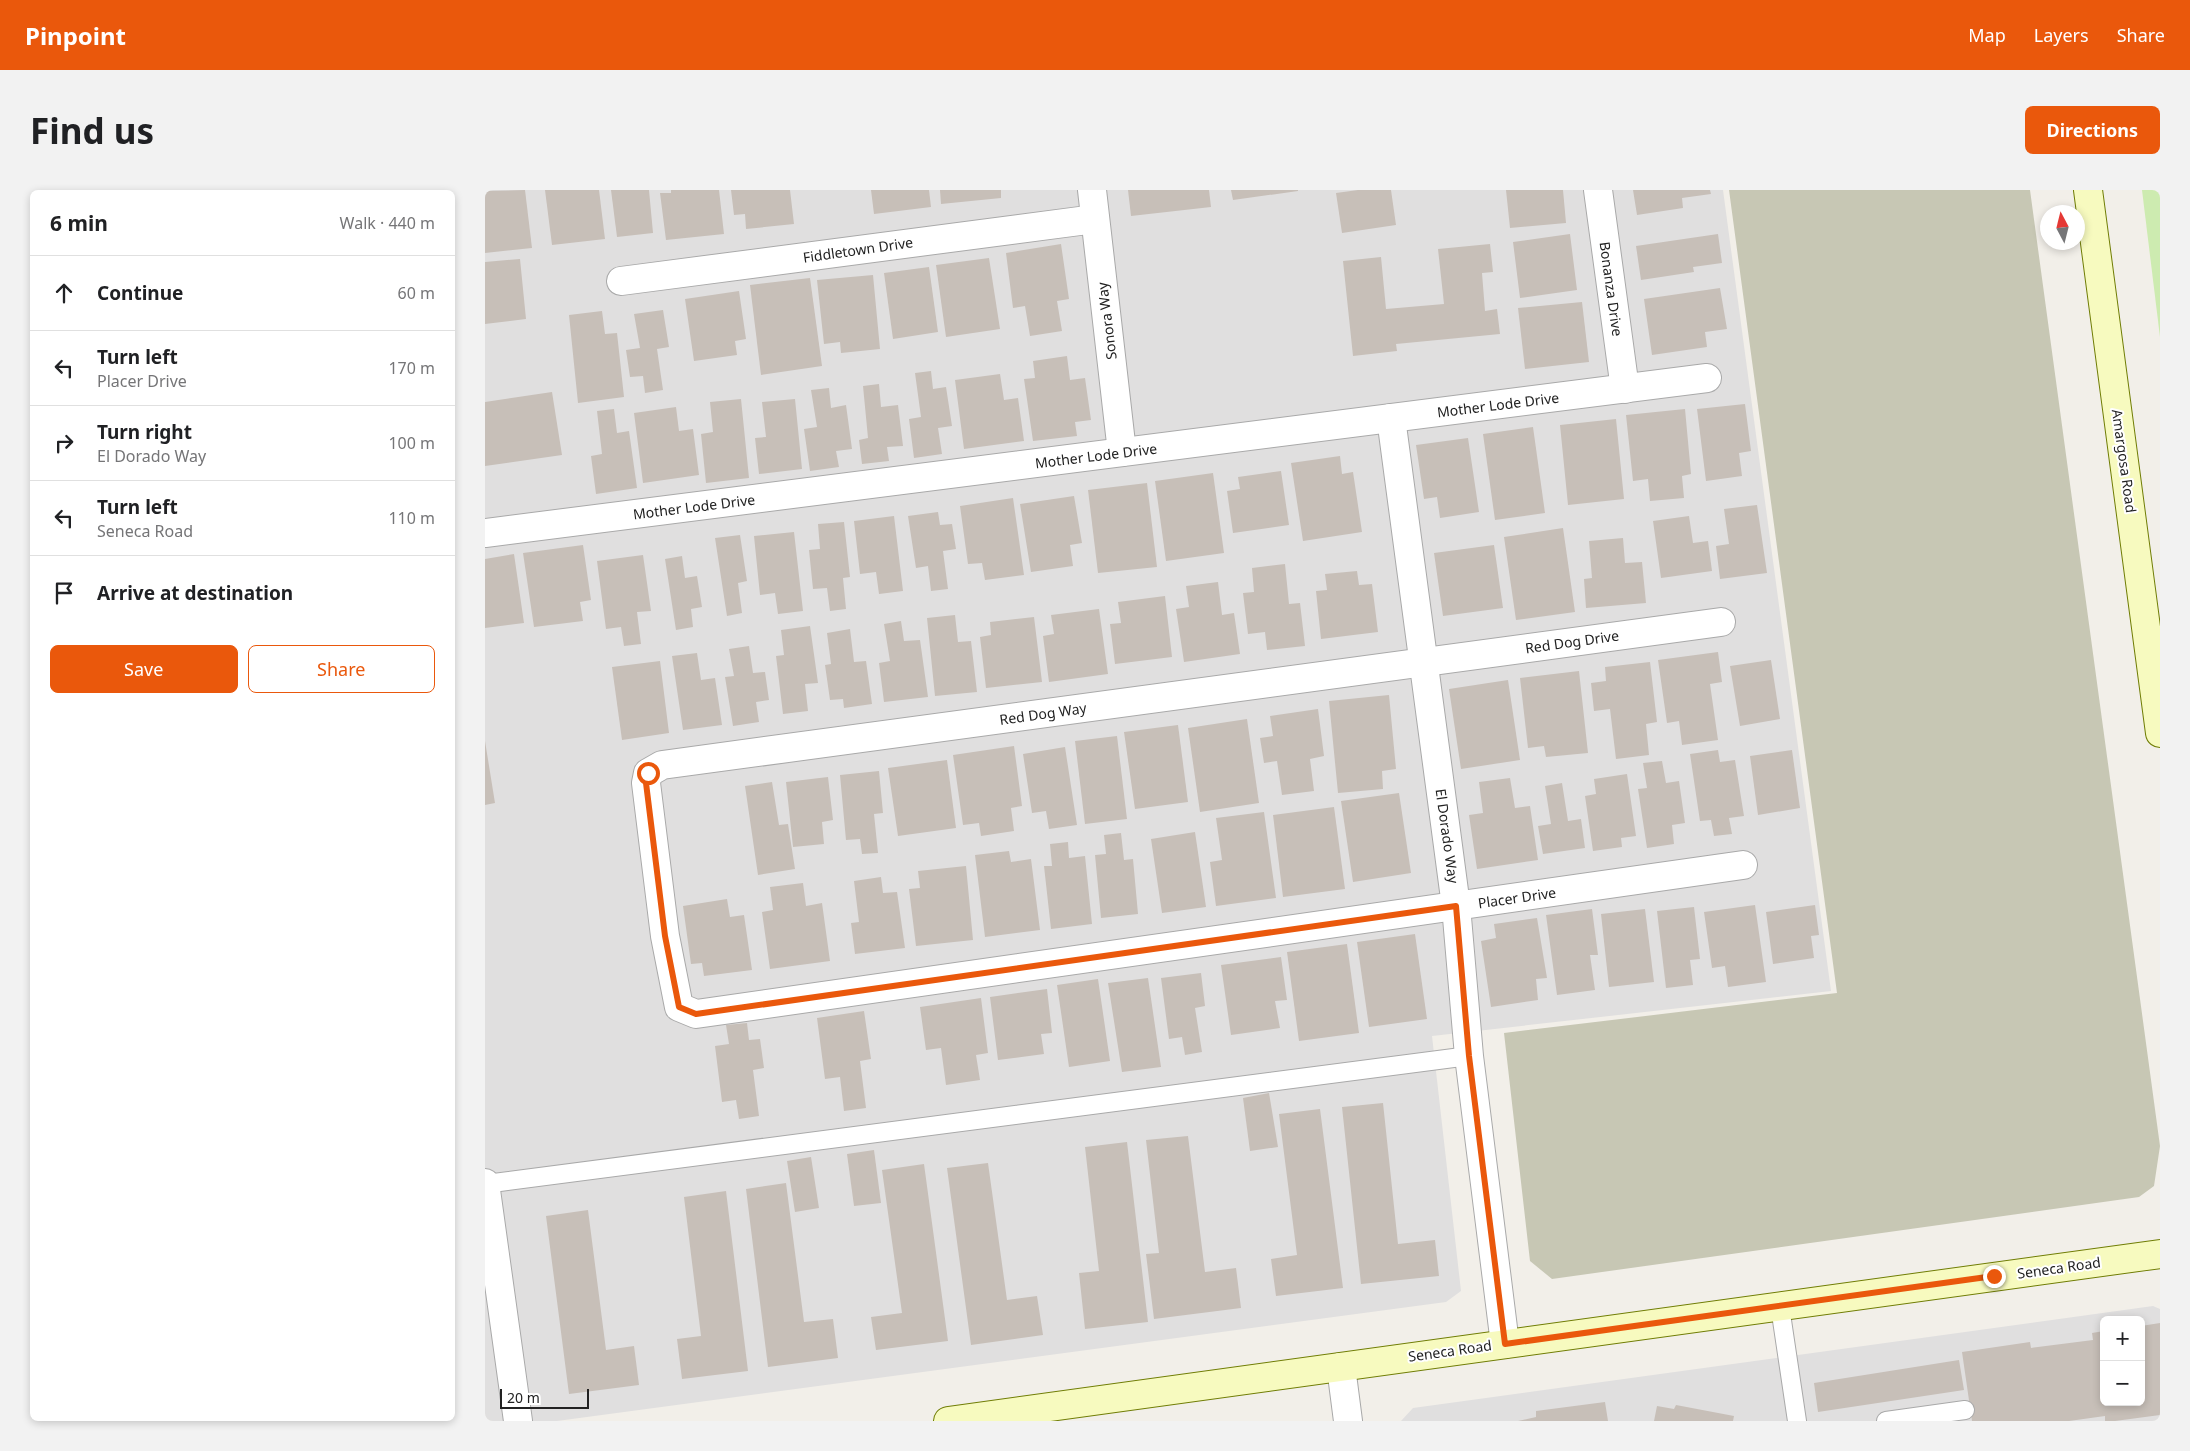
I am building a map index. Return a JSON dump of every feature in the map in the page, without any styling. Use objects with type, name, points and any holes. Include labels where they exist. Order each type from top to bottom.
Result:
[{"type":"street","name":"Sonora Way","points":[[1091,190],[1122,452]]},
{"type":"street","name":"Bonanza Drive","points":[[1598,190],[1625,389]]},
{"type":"street","name":"Amargosa Road","points":[[2088,190],[2160,733]]},
{"type":"street","name":"Fiddletown Drive","points":[[621,281],[1095,219]]},
{"type":"street","name":"Mother Lode Drive","points":[[485,533],[1707,378]]},
{"type":"street","name":"El Dorado Way","points":[[1391,418],[1456,906],[1469,1056],[1505,1344]]},
{"type":"street","name":"Red Dog Drive","points":[[1424,662],[1721,622]]},
{"type":"street","name":"Red Dog Way","points":[[696,1014],[679,1007],[665,936],[646,783],[648,773],[662,765],[1424,662]]},
{"type":"street","name":"Placer Drive","points":[[696,1014],[1743,865]]},
{"type":"street","points":[[485,1184],[517,1421]]},
{"type":"street","name":"Seneca Road","points":[[948,1421],[2160,1254]]},
{"type":"street","points":[[1341,1366],[1347,1421]]},
{"type":"lane","points":[[485,1184],[1469,1056]]},
{"type":"lane","points":[[1780,1307],[1797,1421]]},
{"type":"lane","points":[[1886,1421],[1965,1410]]},
{"type":"shaded area","points":[[485,190],[1723,190],[1831,991],[1432,1036],[1461,1291],[1446,1302],[557,1421],[485,1421]]},
{"type":"shaded area","points":[[1729,190],[2030,190],[2160,1146],[2154,1186],[2139,1197],[1552,1279],[1530,1261],[1504,1033],[1837,993]]},
{"type":"shaded area","points":[[2153,1306],[2160,1309],[2160,1421],[1401,1421],[1413,1408]]},
{"type":"green space","points":[[2142,190],[2160,190],[2160,337]]},
{"type":"building","points":[[525,190],[532,248],[485,253],[485,191]]},
{"type":"building","points":[[545,190],[599,190],[605,239],[552,245]]},
{"type":"building","points":[[611,190],[649,190],[653,233],[617,237]]},
{"type":"building","points":[[671,190],[719,190],[724,234],[666,240],[660,193],[671,193]]},
{"type":"building","points":[[731,190],[790,190],[794,224],[746,229],[745,214],[734,215]]},
{"type":"building","points":[[871,190],[929,190],[931,207],[874,214]]},
{"type":"building","points":[[940,190],[1001,190],[1001,198],[941,204]]},
{"type":"building","points":[[1128,190],[1209,190],[1211,207],[1131,216]]},
{"type":"building","points":[[1231,190],[1298,190],[1298,191],[1233,200]]},
{"type":"building","points":[[1358,190],[1391,190],[1396,225],[1342,233],[1336,193]]},
{"type":"building","points":[[1506,190],[1563,190],[1566,223],[1510,228]]},
{"type":"building","points":[[1633,190],[1710,190],[1711,194],[1682,198],[1683,208],[1637,215]]},
{"type":"building","points":[[1570,234],[1577,290],[1520,298],[1513,242]]},
{"type":"building","points":[[1718,234],[1722,263],[1693,267],[1694,272],[1641,280],[1636,246]]},
{"type":"building","points":[[1061,244],[1069,299],[1057,301],[1062,331],[1030,336],[1025,306],[1013,308],[1006,253]]},
{"type":"building","points":[[1490,244],[1493,272],[1482,273],[1485,311],[1497,309],[1500,334],[1396,344],[1397,351],[1353,356],[1343,261],[1381,257],[1386,309],[1444,304],[1438,249]]},
{"type":"building","points":[[989,258],[1000,329],[946,337],[936,265]]},
{"type":"building","points":[[520,259],[526,319],[485,324],[485,262]]},
{"type":"building","points":[[929,267],[938,332],[893,339],[884,273]]},
{"type":"building","points":[[873,275],[880,349],[841,353],[840,342],[824,344],[817,280]]},
{"type":"building","points":[[810,278],[822,366],[761,375],[750,285]]},
{"type":"building","points":[[1720,288],[1727,329],[1705,332],[1707,347],[1652,355],[1644,299]]},
{"type":"building","points":[[739,291],[746,339],[735,341],[737,355],[694,361],[685,299]]},
{"type":"building","points":[[1582,302],[1589,362],[1525,369],[1518,308]]},
{"type":"building","points":[[663,310],[669,347],[657,349],[663,390],[645,393],[643,376],[630,377],[626,350],[640,348],[634,314]]},
{"type":"building","points":[[602,311],[605,334],[617,333],[624,397],[578,403],[569,315]]},
{"type":"building","points":[[1067,356],[1070,380],[1085,378],[1091,420],[1075,422],[1077,436],[1033,441],[1024,379],[1035,378],[1033,361]]},
{"type":"building","points":[[931,371],[933,389],[946,387],[952,426],[938,428],[942,454],[914,458],[909,419],[921,417],[915,373]]},
{"type":"building","points":[[1000,374],[1004,400],[1018,398],[1024,441],[964,449],[955,380]]},
{"type":"building","points":[[879,384],[881,407],[898,405],[903,446],[887,447],[889,461],[862,464],[859,440],[868,438],[863,386]]},
{"type":"building","points":[[829,388],[831,408],[846,405],[852,449],[836,451],[839,467],[810,471],[804,429],[817,427],[811,390]]},
{"type":"building","points":[[552,392],[562,455],[485,466],[485,402]]},
{"type":"building","points":[[741,399],[749,478],[706,483],[701,434],[713,432],[710,402]]},
{"type":"building","points":[[795,399],[802,469],[759,474],[755,438],[766,437],[762,402]]},
{"type":"building","points":[[1745,404],[1751,451],[1739,453],[1742,476],[1706,481],[1697,409]]},
{"type":"building","points":[[676,407],[679,431],[693,429],[699,475],[643,483],[634,413]]},
{"type":"building","points":[[614,409],[617,433],[629,431],[637,488],[596,494],[591,456],[602,454],[597,411]]},
{"type":"building","points":[[1685,409],[1691,474],[1682,476],[1684,498],[1650,501],[1648,479],[1633,481],[1626,415]]},
{"type":"building","points":[[1616,419],[1624,499],[1568,505],[1560,425]]},
{"type":"building","points":[[1533,427],[1545,513],[1495,520],[1483,434]]},
{"type":"building","points":[[1468,438],[1479,512],[1440,518],[1437,497],[1424,499],[1416,445]]},
{"type":"building","points":[[1340,456],[1342,474],[1353,472],[1362,532],[1303,541],[1291,463]]},
{"type":"building","points":[[1281,471],[1289,525],[1233,533],[1227,491],[1240,489],[1238,477]]},
{"type":"building","points":[[1213,473],[1224,553],[1166,561],[1155,481]]},
{"type":"building","points":[[1147,483],[1157,567],[1098,573],[1088,490]]},
{"type":"building","points":[[1074,496],[1082,543],[1070,545],[1073,566],[1031,572],[1020,504]]},
{"type":"building","points":[[1013,498],[1024,575],[985,580],[982,563],[968,564],[960,506]]},
{"type":"building","points":[[1757,505],[1767,573],[1720,579],[1716,546],[1729,544],[1724,509]]},
{"type":"building","points":[[938,512],[940,525],[952,524],[956,549],[943,551],[948,589],[931,591],[928,566],[916,568],[908,516]]},
{"type":"building","points":[[894,516],[903,591],[879,594],[876,572],[860,574],[854,521]]},
{"type":"building","points":[[1689,516],[1693,543],[1708,541],[1712,571],[1661,578],[1653,521]]},
{"type":"building","points":[[844,522],[850,577],[843,578],[846,609],[830,611],[827,588],[813,589],[809,550],[820,549],[818,524]]},
{"type":"building","points":[[1563,528],[1575,612],[1516,620],[1504,537]]},
{"type":"building","points":[[794,532],[803,611],[778,614],[775,593],[760,595],[754,536]]},
{"type":"building","points":[[740,535],[747,581],[738,583],[742,613],[727,616],[715,538]]},
{"type":"building","points":[[1623,538],[1625,563],[1642,562],[1646,603],[1586,608],[1584,579],[1592,578],[1589,541]]},
{"type":"building","points":[[583,545],[591,600],[580,602],[583,621],[534,627],[523,553]]},
{"type":"building","points":[[1494,545],[1503,608],[1443,616],[1434,553]]},
{"type":"building","points":[[514,554],[524,623],[485,628],[485,559]]},
{"type":"building","points":[[643,555],[651,611],[637,612],[641,644],[624,646],[621,627],[606,629],[597,561]]},
{"type":"building","points":[[682,556],[685,578],[697,576],[702,607],[691,609],[693,627],[676,630],[665,559]]},
{"type":"building","points":[[1285,564],[1289,604],[1300,603],[1305,646],[1267,650],[1265,632],[1248,634],[1243,593],[1254,592],[1252,568]]},
{"type":"building","points":[[1357,571],[1359,585],[1372,584],[1378,632],[1321,639],[1316,591],[1327,590],[1325,574]]},
{"type":"building","points":[[1218,582],[1222,615],[1234,613],[1240,654],[1184,662],[1176,609],[1189,607],[1186,586]]},
{"type":"building","points":[[1165,596],[1172,657],[1115,664],[1110,624],[1121,623],[1118,602]]},
{"type":"building","points":[[1099,609],[1108,674],[1049,682],[1043,636],[1054,634],[1051,615]]},
{"type":"building","points":[[955,615],[958,642],[971,641],[977,692],[935,696],[927,618]]},
{"type":"building","points":[[1034,617],[1042,682],[986,688],[980,637],[991,635],[990,622]]},
{"type":"building","points":[[901,621],[904,641],[920,640],[928,697],[884,702],[879,663],[890,661],[884,624]]},
{"type":"building","points":[[810,626],[818,683],[805,684],[808,711],[783,714],[776,656],[784,655],[781,630]]},
{"type":"building","points":[[850,629],[854,662],[866,661],[872,704],[844,708],[843,699],[830,700],[825,665],[831,664],[827,633]]},
{"type":"building","points":[[749,646],[753,673],[765,672],[769,700],[756,702],[759,722],[733,726],[725,677],[734,676],[729,649]]},
{"type":"building","points":[[1718,652],[1722,682],[1710,684],[1718,740],[1682,745],[1679,721],[1667,723],[1658,660]]},
{"type":"building","points":[[697,653],[701,680],[715,678],[722,725],[683,730],[672,656]]},
{"type":"building","points":[[1771,660],[1780,719],[1740,726],[1730,666]]},
{"type":"building","points":[[660,661],[669,733],[622,740],[612,667]]},
{"type":"building","points":[[1650,662],[1657,722],[1646,724],[1649,755],[1616,759],[1610,709],[1594,711],[1591,683],[1606,681],[1605,667]]},
{"type":"building","points":[[1579,671],[1588,753],[1546,757],[1544,746],[1528,748],[1520,678]]},
{"type":"building","points":[[1508,680],[1520,760],[1461,769],[1449,689]]},
{"type":"building","points":[[1389,695],[1396,769],[1382,771],[1383,789],[1338,793],[1329,701]]},
{"type":"building","points":[[1318,709],[1324,756],[1310,759],[1314,791],[1282,795],[1277,761],[1264,763],[1260,738],[1273,736],[1270,716]]},
{"type":"building","points":[[1247,719],[1259,803],[1200,812],[1188,728]]},
{"type":"building","points":[[1178,725],[1188,802],[1135,809],[1124,732]]},
{"type":"building","points":[[1117,736],[1127,819],[1085,824],[1075,741]]},
{"type":"building","points":[[485,741],[495,803],[485,805]]},
{"type":"building","points":[[1014,746],[1022,806],[1011,808],[1014,831],[981,836],[979,823],[963,825],[953,755]]},
{"type":"building","points":[[1065,747],[1077,825],[1049,829],[1046,811],[1032,813],[1023,754]]},
{"type":"building","points":[[1718,750],[1720,762],[1735,760],[1744,816],[1729,818],[1732,834],[1714,836],[1711,820],[1700,821],[1690,754]]},
{"type":"building","points":[[1792,750],[1800,808],[1758,815],[1750,756]]},
{"type":"building","points":[[947,760],[956,828],[898,836],[888,768]]},
{"type":"building","points":[[1662,761],[1666,783],[1679,781],[1685,823],[1672,825],[1674,844],[1647,848],[1638,789],[1647,788],[1643,763]]},
{"type":"building","points":[[879,771],[883,813],[874,814],[878,853],[862,854],[860,839],[846,840],[840,775]]},
{"type":"building","points":[[1627,774],[1636,836],[1621,838],[1622,847],[1593,851],[1585,796],[1596,794],[1594,779]]},
{"type":"building","points":[[828,777],[833,820],[822,822],[824,844],[793,847],[786,782]]},
{"type":"building","points":[[1510,778],[1515,808],[1530,806],[1538,860],[1477,869],[1469,815],[1483,813],[1479,782]]},
{"type":"building","points":[[772,782],[779,825],[788,824],[795,869],[758,875],[745,786]]},
{"type":"building","points":[[1562,783],[1568,821],[1581,819],[1585,848],[1543,854],[1538,826],[1551,824],[1545,786]]},
{"type":"building","points":[[1399,793],[1411,873],[1353,882],[1341,801]]},
{"type":"building","points":[[1334,807],[1345,889],[1283,897],[1273,815]]},
{"type":"building","points":[[1264,812],[1276,898],[1216,906],[1210,862],[1222,860],[1216,818]]},
{"type":"building","points":[[1195,832],[1206,907],[1162,913],[1151,839]]},
{"type":"building","points":[[1121,833],[1124,860],[1133,859],[1138,914],[1101,918],[1095,855],[1106,854],[1104,835]]},
{"type":"building","points":[[1068,842],[1069,858],[1085,856],[1092,924],[1051,929],[1044,866],[1052,866],[1050,844]]},
{"type":"building","points":[[1009,851],[1011,862],[1031,859],[1040,930],[985,937],[975,855]]},
{"type":"building","points":[[966,866],[973,940],[916,946],[909,889],[920,888],[918,871]]},
{"type":"building","points":[[881,877],[883,893],[897,892],[905,948],[855,954],[851,923],[859,922],[854,881]]},
{"type":"building","points":[[803,883],[806,906],[822,903],[830,961],[770,969],[762,912],[773,910],[770,887]]},
{"type":"building","points":[[727,899],[730,917],[744,915],[752,970],[704,976],[702,963],[691,964],[683,906]]},
{"type":"building","points":[[1755,905],[1766,982],[1728,987],[1725,966],[1712,968],[1704,912]]},
{"type":"building","points":[[1815,905],[1819,935],[1811,936],[1814,958],[1773,964],[1766,912]]},
{"type":"building","points":[[1694,907],[1700,959],[1690,960],[1693,985],[1666,988],[1657,911]]},
{"type":"building","points":[[1592,909],[1598,955],[1590,955],[1595,990],[1557,995],[1546,915]]},
{"type":"building","points":[[1645,909],[1654,982],[1609,987],[1601,914]]},
{"type":"building","points":[[1537,918],[1547,978],[1536,979],[1538,1000],[1491,1007],[1481,941],[1496,938],[1494,924]]},
{"type":"building","points":[[1415,934],[1427,1019],[1369,1027],[1357,942]]},
{"type":"building","points":[[1347,944],[1359,1033],[1299,1041],[1287,952]]},
{"type":"building","points":[[1281,957],[1287,1000],[1275,1001],[1280,1028],[1231,1035],[1221,965]]},
{"type":"building","points":[[1201,973],[1205,1006],[1195,1008],[1202,1052],[1185,1055],[1182,1037],[1169,1039],[1161,978]]},
{"type":"building","points":[[1148,978],[1161,1067],[1122,1072],[1108,983]]},
{"type":"building","points":[[1098,979],[1110,1061],[1069,1067],[1057,985]]},
{"type":"building","points":[[1047,989],[1052,1033],[1041,1034],[1044,1054],[998,1060],[990,997]]},
{"type":"building","points":[[981,998],[988,1053],[976,1055],[980,1080],[946,1085],[941,1048],[926,1050],[920,1007]]},
{"type":"building","points":[[864,1011],[871,1059],[860,1061],[866,1108],[844,1111],[840,1077],[825,1079],[817,1018]]},
{"type":"building","points":[[747,1023],[749,1040],[760,1039],[764,1068],[753,1070],[759,1116],[739,1119],[736,1100],[722,1102],[715,1046],[729,1044],[726,1025]]},
{"type":"building","points":[[1269,1093],[1278,1147],[1250,1151],[1243,1098]]},
{"type":"building","points":[[1383,1103],[1398,1244],[1435,1240],[1439,1276],[1361,1284],[1342,1107]]},
{"type":"building","points":[[1320,1109],[1343,1288],[1276,1296],[1271,1259],[1297,1255],[1279,1114]]},
{"type":"building","points":[[1188,1136],[1205,1272],[1236,1268],[1241,1308],[1154,1319],[1146,1254],[1159,1253],[1146,1140]]},
{"type":"building","points":[[1127,1142],[1148,1322],[1085,1329],[1079,1273],[1099,1271],[1085,1147]]},
{"type":"building","points":[[874,1150],[881,1203],[854,1206],[847,1154]]},
{"type":"building","points":[[811,1157],[819,1208],[795,1212],[787,1161]]},
{"type":"building","points":[[988,1163],[1007,1300],[1037,1296],[1043,1335],[971,1345],[947,1168]]},
{"type":"building","points":[[924,1164],[948,1341],[876,1350],[871,1317],[902,1313],[882,1170]]},
{"type":"building","points":[[786,1183],[804,1322],[833,1319],[838,1358],[768,1367],[746,1189]]},
{"type":"building","points":[[726,1191],[748,1371],[682,1379],[677,1339],[701,1336],[684,1197]]},
{"type":"building","points":[[588,1210],[606,1350],[634,1346],[639,1385],[569,1394],[546,1216]]},
{"type":"building","points":[[2160,1323],[2160,1415],[2115,1421],[2105,1421],[2105,1416],[2069,1421],[1972,1421],[1962,1352],[2030,1342],[2031,1348],[2093,1340],[2092,1333],[2100,1332],[2100,1406],[2145,1406],[2145,1325]]},
{"type":"building","points":[[1959,1360],[1964,1390],[1818,1412],[1814,1383]]},
{"type":"building","points":[[1605,1402],[1608,1421],[1518,1421],[1536,1417],[1536,1411]]},
{"type":"building","points":[[1676,1405],[1734,1416],[1733,1421],[1654,1421],[1657,1406],[1674,1409]]},
{"type":"route","points":[[648,773],[646,783],[665,936],[676,996],[679,1007],[696,1014],[1456,906],[1469,1056],[1505,1344],[1994,1276]]}]
